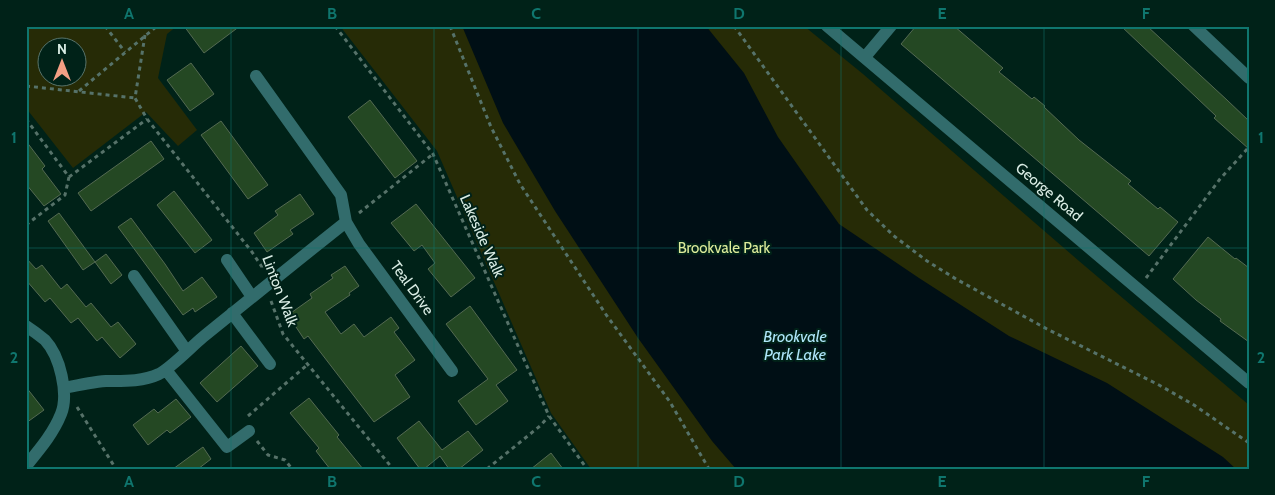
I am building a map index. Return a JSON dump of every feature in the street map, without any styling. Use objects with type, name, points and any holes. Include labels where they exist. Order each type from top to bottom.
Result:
[{"type":"street","name":"George Road","points":[[828,26],[1249,383]]},
{"type":"street","points":[[865,56],[892,26]]},
{"type":"street","points":[[1194,26],[1249,78]]},
{"type":"street","name":"Teal Drive","points":[[256,76],[341,195],[346,222],[359,244],[452,371]]},
{"type":"street","points":[[64,388],[89,383],[147,378],[166,370],[186,350],[346,222]]},
{"type":"street","points":[[228,260],[252,297]]},
{"type":"street","points":[[134,276],[186,350]]},
{"type":"street","points":[[232,313],[270,364]]},
{"type":"street","points":[[26,326],[45,341],[49,347],[59,367],[64,388],[61,413],[53,430],[26,466]]},
{"type":"street","points":[[166,370],[228,447],[248,431]]},
{"type":"path","points":[[105,26],[125,52]]},
{"type":"path","points":[[79,91],[157,26]]},
{"type":"path","name":"Lakeside Walk","points":[[336,26],[434,154],[549,416],[587,469]]},
{"type":"path","points":[[450,26],[490,127],[520,184],[607,316],[670,402],[709,469]]},
{"type":"path","points":[[734,26],[867,210],[894,236],[956,279],[1047,329],[1159,385],[1194,405],[1249,443]]},
{"type":"path","points":[[26,86],[135,98],[146,35]]},
{"type":"path","name":"Linton Walk","points":[[135,98],[147,119],[262,267],[264,286],[283,334],[393,469]]},
{"type":"path","points":[[26,119],[69,176]]},
{"type":"path","points":[[26,225],[65,195],[69,176],[147,119]]},
{"type":"path","points":[[1138,289],[1220,179],[1249,147]]},
{"type":"path","points":[[346,222],[434,154]]},
{"type":"path","points":[[292,469],[285,460],[268,455],[241,422],[307,365]]},
{"type":"path","points":[[64,388],[116,469]]},
{"type":"path","points":[[489,468],[540,426],[549,416]]},
{"type":"green space","points":[[26,26],[45,28],[48,26],[177,26],[167,34],[158,78],[197,130],[178,146],[146,112],[73,168],[26,108]]},
{"type":"green space","name":"Brookvale Park","points":[[340,26],[804,26],[863,74],[1249,405],[1249,469],[591,469],[551,413],[437,151]]},
{"type":"water","name":"Brookvale Park Lake","points":[[462,26],[706,26],[744,73],[778,137],[839,224],[1009,336],[1107,383],[1223,457],[1236,469],[736,469],[712,441],[638,338],[555,211],[503,123]]},
{"type":"building","points":[[184,26],[240,26],[204,53]]},
{"type":"building","points":[[916,26],[954,26],[1003,68],[999,72],[1032,99],[1034,97],[1045,106],[1079,140],[1131,181],[1128,184],[1158,209],[1160,207],[1178,222],[1149,256],[901,44]]},
{"type":"building","points":[[1121,26],[1147,26],[1249,121],[1249,149],[1214,118],[1216,116]]},
{"type":"building","points":[[191,63],[214,94],[190,111],[167,80]]},
{"type":"building","points":[[370,100],[417,161],[395,178],[348,117]]},
{"type":"building","points":[[221,121],[268,185],[248,199],[201,135]]},
{"type":"building","points":[[26,141],[45,166],[42,169],[61,194],[44,206],[26,184]]},
{"type":"building","points":[[151,141],[164,159],[91,211],[78,193]]},
{"type":"building","points":[[174,191],[212,240],[195,253],[157,205]]},
{"type":"building","points":[[300,194],[314,214],[290,230],[293,234],[267,252],[254,233],[278,215],[275,211]]},
{"type":"building","points":[[416,204],[475,278],[451,297],[428,269],[435,263],[422,245],[414,251],[391,223]]},
{"type":"building","points":[[59,213],[95,262],[83,270],[48,221]]},
{"type":"building","points":[[131,218],[183,291],[202,277],[217,297],[195,312],[193,308],[183,315],[118,227]]},
{"type":"building","points":[[1208,237],[1249,268],[1249,342],[1220,321],[1221,319],[1173,279]]},
{"type":"building","points":[[106,254],[122,275],[111,284],[95,262]]},
{"type":"building","points":[[26,258],[36,269],[42,265],[61,289],[67,284],[86,307],[91,303],[111,327],[118,322],[136,344],[120,358],[102,337],[97,341],[78,318],[71,323],[50,298],[45,302],[26,280]]},
{"type":"building","points":[[345,266],[359,286],[349,293],[350,295],[325,312],[341,334],[354,324],[364,337],[391,317],[399,328],[394,332],[415,360],[395,375],[410,397],[374,422],[308,336],[304,339],[288,315],[312,298],[310,294],[333,278],[331,275]]},
{"type":"building","points":[[470,306],[517,370],[496,385],[508,401],[476,425],[458,401],[488,379],[446,324]]},
{"type":"building","points":[[241,346],[258,366],[217,402],[200,383]]},
{"type":"building","points":[[26,387],[44,410],[26,423]]},
{"type":"building","points":[[309,398],[363,469],[330,469],[316,451],[319,448],[290,413]]},
{"type":"building","points":[[176,399],[191,417],[170,433],[167,430],[148,445],[133,425],[154,409],[158,413]]},
{"type":"building","points":[[419,421],[442,450],[468,431],[483,450],[459,469],[449,469],[440,456],[424,469],[420,469],[397,438]]},
{"type":"building","points":[[203,447],[211,459],[198,469],[173,469]]},
{"type":"building","points":[[551,453],[563,469],[531,469]]}]
